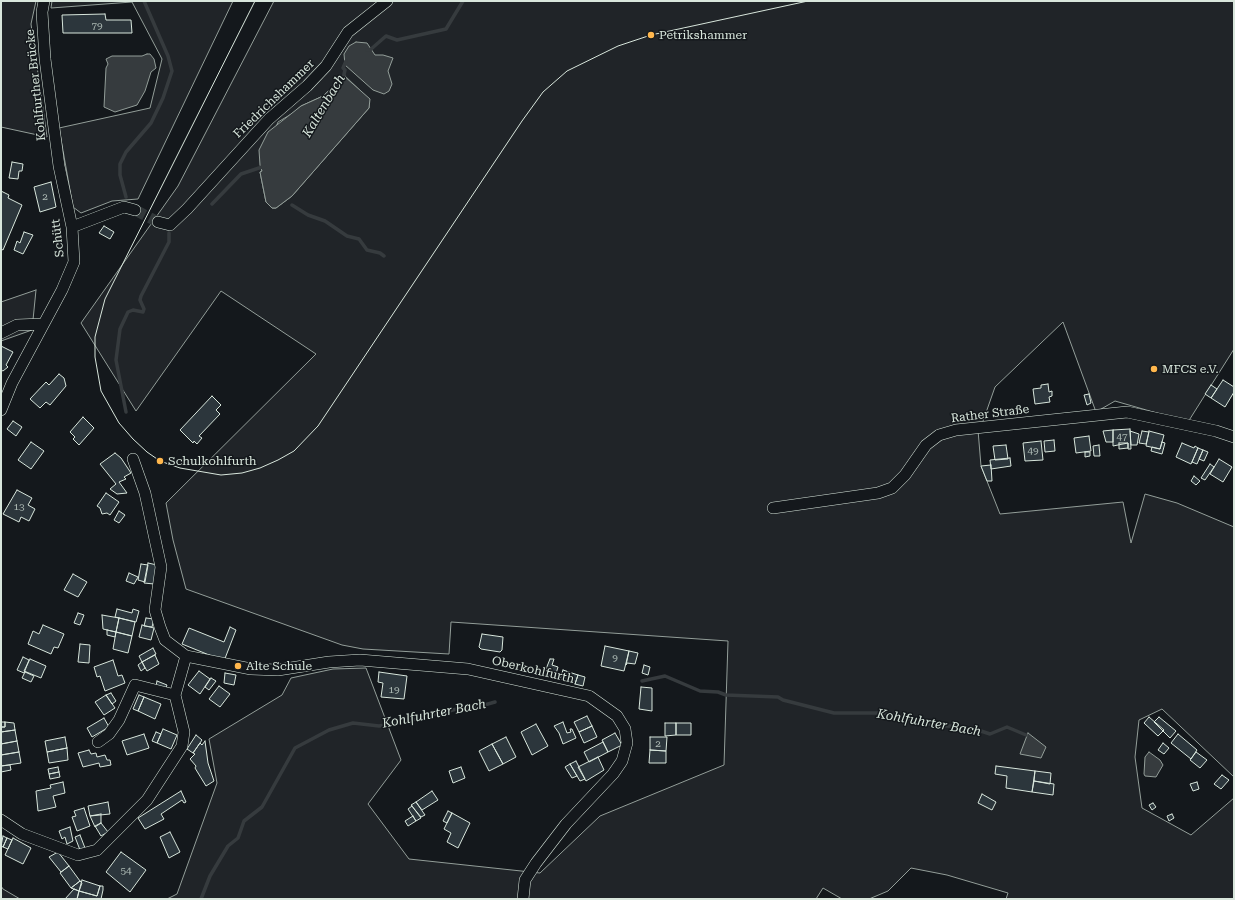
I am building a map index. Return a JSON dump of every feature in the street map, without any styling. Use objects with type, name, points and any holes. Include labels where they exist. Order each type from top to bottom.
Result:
[{"type":"street","name":"Kohlfurther Brücke","points":[[44,1],[42,12],[45,59],[59,166]]},
{"type":"street","name":"Friedrichshammer","points":[[158,222],[170,225],[187,209],[269,119],[307,86],[326,66],[348,32],[387,1]]},
{"type":"street","name":"Schütt","points":[[1,410],[12,383],[65,285],[74,262],[72,227],[59,166]]},
{"type":"street","points":[[72,227],[124,207],[135,210]]},
{"type":"street","points":[[1,333],[17,325],[43,324]]},
{"type":"street","name":"Rather Straße","points":[[773,508],[878,493],[892,488],[905,475],[926,445],[939,434],[956,430],[1127,412],[1216,430],[1234,437]]},
{"type":"street","points":[[1,820],[22,834],[78,855],[97,850],[147,800],[182,746],[184,732],[175,695],[186,656],[165,640],[155,610],[160,566],[145,493],[133,459]]},
{"type":"street","name":"Oberkohlfurth","points":[[186,656],[251,669],[278,670],[360,660],[468,669],[589,696],[617,716],[625,729],[627,743],[622,761],[613,774],[566,824],[525,880],[523,899]]},
{"type":"street","points":[[98,742],[109,734],[119,720],[135,685],[175,695]]},
{"type":"shaded area","points":[[1,1],[36,1],[31,24],[47,137],[1,127]]},
{"type":"shaded area","points":[[52,1],[233,1],[138,199],[112,201],[81,213],[73,207],[59,128],[150,108],[162,59],[132,2],[51,8]]},
{"type":"shaded area","points":[[274,1],[1234,1],[1234,349],[1188,422],[1115,401],[1096,412],[1063,322],[995,387],[982,424],[978,430],[981,466],[1000,514],[1123,502],[1131,543],[1145,494],[1177,503],[1234,527],[1234,777],[1162,709],[1139,720],[1135,757],[1142,808],[1191,835],[1234,798],[1234,899],[1006,899],[1008,893],[947,875],[911,868],[888,891],[869,899],[842,899],[823,888],[816,899],[167,899],[177,894],[217,783],[209,739],[282,695],[291,678],[333,669],[366,668],[401,760],[368,804],[409,859],[540,873],[600,816],[724,765],[728,641],[451,622],[449,654],[363,649],[342,645],[186,589],[173,540],[166,503],[316,354],[221,291],[136,411],[81,323],[178,186]],"holes":[[[345,76],[369,99],[369,108],[292,196],[276,208],[272,208],[266,202],[260,172],[262,171],[261,165],[278,122],[301,106],[323,96]]]},
{"type":"shaded area","points":[[36,290],[32,330],[1,341],[1,302]]},
{"type":"shaded area","points":[[1,886],[3,889],[20,899],[1,899]]},
{"type":"water","points":[[356,42],[367,43],[375,55],[383,55],[393,58],[388,71],[392,84],[389,91],[384,94],[373,90],[345,65],[344,54],[349,46]]},
{"type":"water","points":[[150,54],[154,59],[156,68],[151,72],[145,91],[137,105],[115,112],[104,107],[106,68],[108,64],[106,59],[112,56],[142,56]]},
{"type":"water","points":[[344,76],[370,99],[369,108],[292,196],[276,208],[272,208],[266,202],[260,172],[262,171],[259,150],[268,132],[301,106],[323,96]]},
{"type":"water","points":[[1028,733],[1046,747],[1041,758],[1020,754]]},
{"type":"water","points":[[1149,752],[1160,760],[1163,765],[1156,777],[1145,776],[1144,774],[1145,757]]},
{"type":"building","points":[[105,14],[106,20],[131,20],[132,33],[63,33],[62,15]]},
{"type":"building","points":[[12,162],[23,164],[22,171],[19,171],[18,179],[9,178]]},
{"type":"building","points":[[51,182],[56,207],[40,212],[34,187]]},
{"type":"building","points":[[1,191],[9,195],[8,198],[22,205],[3,250],[1,249]]},
{"type":"building","points":[[104,226],[114,232],[110,239],[99,233]]},
{"type":"building","points":[[24,232],[33,235],[23,254],[14,250],[17,241],[20,243]]},
{"type":"building","points":[[1,346],[13,352],[6,365],[8,367],[3,371],[1,370]]},
{"type":"building","points":[[59,374],[64,378],[66,386],[50,405],[46,402],[40,408],[30,399],[46,382],[49,385]]},
{"type":"building","points":[[1223,380],[1234,387],[1234,392],[1225,407],[1211,398]]},
{"type":"building","points":[[1048,384],[1049,392],[1052,391],[1052,396],[1049,397],[1050,402],[1035,404],[1033,389],[1041,388],[1041,385]]},
{"type":"building","points":[[1211,385],[1217,389],[1211,398],[1205,394]]},
{"type":"building","points":[[1089,394],[1091,403],[1087,405],[1084,395]]},
{"type":"building","points":[[212,396],[221,405],[216,410],[220,414],[199,436],[202,438],[197,444],[194,441],[193,443],[180,430]]},
{"type":"building","points":[[83,417],[94,428],[79,445],[73,439],[75,437],[70,432]]},
{"type":"building","points":[[13,421],[22,427],[16,436],[7,429]]},
{"type":"building","points":[[1130,429],[1131,449],[1128,449],[1128,443],[1113,446],[1113,430]]},
{"type":"building","points":[[1113,430],[1113,442],[1106,442],[1103,431]]},
{"type":"building","points":[[1130,431],[1139,434],[1137,445],[1131,445]]},
{"type":"building","points":[[1142,431],[1149,432],[1146,444],[1139,443]]},
{"type":"building","points":[[1149,431],[1164,435],[1160,449],[1146,446]]},
{"type":"building","points":[[1089,436],[1091,451],[1076,453],[1074,438]]},
{"type":"building","points":[[1054,440],[1055,451],[1045,452],[1044,441]]},
{"type":"building","points":[[1041,441],[1043,460],[1025,461],[1023,443]]},
{"type":"building","points":[[31,442],[44,451],[31,469],[18,460]]},
{"type":"building","points":[[1162,442],[1165,443],[1162,454],[1151,451],[1152,447],[1160,449]]},
{"type":"building","points":[[1119,443],[1128,443],[1128,448],[1119,449]]},
{"type":"building","points":[[1182,443],[1198,448],[1191,464],[1176,457]]},
{"type":"building","points":[[1006,445],[1008,459],[995,460],[993,446]]},
{"type":"building","points":[[1099,445],[1100,456],[1094,456],[1093,446]]},
{"type":"building","points":[[1198,448],[1203,450],[1197,464],[1192,462]]},
{"type":"building","points":[[1203,450],[1208,452],[1204,461],[1199,459]]},
{"type":"building","points":[[1085,452],[1090,452],[1090,456],[1085,457]]},
{"type":"building","points":[[115,453],[121,458],[131,473],[124,477],[126,479],[119,482],[127,493],[117,494],[110,489],[116,484],[100,464]]},
{"type":"building","points":[[1010,458],[1011,466],[991,469],[990,460]]},
{"type":"building","points":[[1219,459],[1232,467],[1223,482],[1210,474]]},
{"type":"building","points":[[1210,464],[1214,467],[1205,480],[1201,478]]},
{"type":"building","points":[[991,465],[992,481],[987,481],[981,466]]},
{"type":"building","points":[[1194,476],[1200,481],[1196,485],[1191,481]]},
{"type":"building","points":[[17,490],[32,498],[28,505],[35,509],[29,521],[21,517],[19,522],[3,514]]},
{"type":"building","points":[[106,493],[119,502],[110,515],[107,513],[102,514],[100,508],[97,506]]},
{"type":"building","points":[[119,511],[125,515],[119,523],[114,520]]},
{"type":"building","points":[[148,563],[157,565],[154,584],[144,583]]},
{"type":"building","points":[[141,564],[148,565],[145,582],[138,580]]},
{"type":"building","points":[[129,573],[138,577],[134,584],[126,581]]},
{"type":"building","points":[[73,574],[87,582],[78,597],[64,590]]},
{"type":"building","points":[[117,609],[132,613],[133,609],[139,611],[136,622],[115,617]]},
{"type":"building","points":[[78,613],[84,615],[80,625],[74,623]]},
{"type":"building","points":[[102,615],[119,618],[116,632],[103,629]]},
{"type":"building","points":[[119,618],[135,622],[132,636],[116,632]]},
{"type":"building","points":[[146,618],[154,619],[152,627],[144,626]]},
{"type":"building","points":[[43,625],[64,634],[58,648],[54,647],[51,654],[28,644],[33,631],[39,634]]},
{"type":"building","points":[[142,625],[154,628],[151,640],[139,637]]},
{"type":"building","points":[[230,627],[236,630],[224,661],[182,644],[189,628],[224,642]]},
{"type":"building","points":[[107,630],[116,632],[115,637],[107,635]]},
{"type":"building","points":[[116,632],[132,636],[128,653],[113,649]]},
{"type":"building","points":[[482,634],[503,637],[502,650],[500,652],[481,649],[479,647]]},
{"type":"building","points":[[80,644],[90,645],[89,663],[78,662]]},
{"type":"building","points":[[605,646],[629,651],[624,671],[601,666]]},
{"type":"building","points":[[153,648],[156,654],[142,662],[139,656]]},
{"type":"building","points":[[629,651],[638,653],[635,664],[627,663],[626,665]]},
{"type":"building","points":[[155,655],[159,664],[147,671],[142,662]]},
{"type":"building","points":[[23,657],[29,660],[24,673],[17,670]]},
{"type":"building","points":[[30,659],[46,666],[41,678],[24,671]]},
{"type":"building","points":[[550,659],[554,659],[552,665],[558,667],[555,677],[544,674]]},
{"type":"building","points":[[113,660],[118,676],[122,675],[125,683],[105,691],[100,676],[97,677],[94,667]]},
{"type":"building","points":[[142,662],[145,668],[141,671],[138,665]]},
{"type":"building","points":[[644,665],[650,667],[648,675],[642,673]]},
{"type":"building","points":[[563,670],[578,675],[575,684],[560,679]]},
{"type":"building","points":[[199,671],[210,679],[200,694],[188,685]]},
{"type":"building","points":[[25,672],[34,676],[31,682],[22,678]]},
{"type":"building","points":[[379,672],[407,676],[404,699],[381,697],[383,683],[378,682]]},
{"type":"building","points":[[225,673],[236,675],[234,685],[224,683]]},
{"type":"building","points":[[578,675],[585,677],[583,686],[575,684]]},
{"type":"building","points":[[211,678],[216,681],[209,690],[205,687]]},
{"type":"building","points":[[157,681],[167,685],[165,690],[156,686]]},
{"type":"building","points":[[219,686],[230,694],[220,707],[209,699]]},
{"type":"building","points":[[641,687],[652,688],[652,711],[639,709]]},
{"type":"building","points":[[111,693],[116,701],[112,704],[106,695]]},
{"type":"building","points":[[106,695],[115,708],[104,715],[95,702]]},
{"type":"building","points":[[139,695],[144,697],[138,711],[133,709]]},
{"type":"building","points":[[144,697],[161,704],[155,719],[138,711]]},
{"type":"building","points":[[587,716],[592,726],[579,732],[574,722]]},
{"type":"building","points":[[1149,717],[1164,730],[1158,736],[1144,723]]},
{"type":"building","points":[[1159,717],[1176,731],[1170,738],[1154,722]]},
{"type":"building","points":[[104,718],[109,727],[92,737],[87,728]]},
{"type":"building","points":[[1,722],[5,722],[5,727],[1,727]]},
{"type":"building","points":[[5,722],[14,723],[15,730],[1,732],[1,727],[5,727]]},
{"type":"building","points":[[563,722],[567,733],[571,732],[570,729],[572,729],[576,738],[563,744],[559,733],[554,726]]},
{"type":"building","points":[[665,723],[676,723],[676,735],[665,736]]},
{"type":"building","points":[[676,723],[691,723],[691,735],[676,735]]},
{"type":"building","points":[[536,724],[548,746],[532,755],[521,732]]},
{"type":"building","points":[[592,726],[597,737],[584,743],[579,732]]},
{"type":"building","points":[[163,729],[177,735],[171,749],[157,743]]},
{"type":"building","points":[[15,730],[17,741],[1,744],[1,732]]},
{"type":"building","points":[[156,732],[161,734],[157,743],[152,741]]},
{"type":"building","points":[[615,733],[622,745],[608,752],[602,740]]},
{"type":"building","points":[[144,734],[149,748],[127,755],[122,741]]},
{"type":"building","points":[[1178,734],[1197,750],[1191,759],[1171,743]]},
{"type":"building","points":[[196,735],[202,740],[193,753],[187,749]]},
{"type":"building","points":[[65,737],[67,748],[47,752],[45,741]]},
{"type":"building","points":[[506,737],[516,757],[503,764],[492,744]]},
{"type":"building","points":[[650,737],[667,737],[666,751],[650,750]]},
{"type":"building","points":[[17,741],[19,752],[1,755],[1,744]]},
{"type":"building","points":[[205,741],[208,763],[214,781],[206,786],[195,768],[196,766],[190,759],[195,754],[193,753],[200,743],[202,745]]},
{"type":"building","points":[[603,742],[608,752],[589,762],[584,752]]},
{"type":"building","points":[[1163,743],[1169,748],[1164,754],[1158,750]]},
{"type":"building","points":[[492,744],[503,764],[489,771],[479,751]]},
{"type":"building","points":[[67,748],[68,760],[49,763],[47,752]]},
{"type":"building","points":[[89,750],[91,754],[96,753],[97,757],[105,755],[107,760],[110,760],[111,765],[100,767],[99,763],[83,767],[78,753]]},
{"type":"building","points":[[650,750],[666,751],[666,763],[649,763]]},
{"type":"building","points":[[19,752],[21,763],[1,766],[1,755]]},
{"type":"building","points":[[1196,752],[1207,760],[1200,768],[1190,760]]},
{"type":"building","points":[[598,757],[604,770],[586,781],[578,767]]},
{"type":"building","points":[[576,761],[585,779],[580,781],[570,764]]},
{"type":"building","points":[[570,764],[577,776],[572,778],[565,767]]},
{"type":"building","points":[[10,765],[11,770],[1,772],[1,766]]},
{"type":"building","points":[[996,766],[1035,771],[1032,792],[1006,788],[1007,776],[995,774]]},
{"type":"building","points":[[58,767],[59,772],[49,774],[48,769]]},
{"type":"building","points":[[461,767],[465,778],[453,783],[449,771]]},
{"type":"building","points":[[1035,771],[1051,773],[1050,784],[1034,781]]},
{"type":"building","points":[[59,772],[60,777],[50,779],[49,774]]},
{"type":"building","points":[[1222,775],[1229,780],[1221,789],[1214,784]]},
{"type":"building","points":[[1034,781],[1054,784],[1053,795],[1032,792]]},
{"type":"building","points":[[63,782],[65,793],[53,796],[56,807],[38,811],[36,791],[51,788],[50,785]]},
{"type":"building","points":[[1197,782],[1199,789],[1193,791],[1190,784]]},
{"type":"building","points":[[181,791],[186,802],[184,803],[182,800],[161,814],[164,819],[145,829],[138,818]]},
{"type":"building","points":[[432,791],[438,800],[422,810],[416,802]]},
{"type":"building","points":[[982,794],[996,802],[992,810],[978,803]]},
{"type":"building","points":[[108,802],[110,814],[90,816],[88,806]]},
{"type":"building","points":[[416,802],[425,815],[421,817],[411,805]]},
{"type":"building","points":[[1153,803],[1156,807],[1152,810],[1149,805]]},
{"type":"building","points":[[412,806],[421,818],[416,821],[408,809]]},
{"type":"building","points":[[84,808],[90,826],[77,831],[72,817],[76,816],[74,811]]},
{"type":"building","points":[[448,811],[452,813],[447,823],[443,821]]},
{"type":"building","points":[[452,813],[470,823],[458,848],[447,842],[451,833],[444,829]]},
{"type":"building","points":[[101,814],[101,823],[95,827],[90,816]]},
{"type":"building","points":[[1172,814],[1174,818],[1169,821],[1167,816]]},
{"type":"building","points":[[413,816],[416,821],[408,826],[405,821]]},
{"type":"building","points":[[101,823],[108,832],[101,836],[95,826]]},
{"type":"building","points":[[70,827],[73,841],[67,844],[65,837],[62,839],[59,831]]},
{"type":"building","points":[[170,832],[180,852],[169,858],[160,837]]},
{"type":"building","points":[[80,835],[85,848],[80,850],[75,837]]},
{"type":"building","points":[[3,836],[7,838],[3,847],[1,846]]},
{"type":"building","points":[[7,838],[12,840],[8,849],[3,847]]},
{"type":"building","points":[[13,838],[31,848],[23,864],[5,855]]},
{"type":"building","points":[[58,852],[69,866],[61,872],[49,857]]},
{"type":"building","points":[[121,852],[146,870],[130,892],[106,872]]},
{"type":"building","points":[[69,866],[80,881],[71,888],[60,873]]},
{"type":"building","points":[[82,880],[100,886],[97,896],[79,891]]},
{"type":"building","points":[[80,881],[82,883],[79,891],[71,888]]},
{"type":"building","points":[[100,886],[103,886],[101,899],[77,899],[79,891],[97,896]]},
{"type":"building","points":[[74,889],[79,891],[77,899],[65,899]]},
{"type":"waterway","name":"Kaltenbach","points":[[126,197],[120,175],[120,164],[126,152],[151,123],[163,98],[172,71],[168,56],[144,1]]},
{"type":"waterway","name":"Kaltenbach","points":[[367,50],[370,50],[386,36],[397,40],[446,29],[463,1]]},
{"type":"waterway","name":"Kaltenbach","points":[[343,79],[345,70],[343,68],[346,61]]},
{"type":"waterway","name":"Kaltenbach","points":[[212,204],[241,174],[265,166]]},
{"type":"waterway","points":[[292,205],[308,215],[325,221],[347,236],[359,239],[367,250],[380,253],[384,256]]},
{"type":"waterway","points":[[126,412],[116,360],[120,329],[128,312],[133,310],[143,312],[144,309],[140,300],[141,296],[169,242],[169,233]]},
{"type":"waterway","name":"Kohlfuhrter Bach","points":[[642,681],[665,676],[700,691],[718,692],[726,695],[778,697],[783,700],[834,713],[883,713],[904,717],[912,721],[919,720],[935,726],[957,726],[973,733],[981,731],[990,734],[1007,727],[1026,735]]},
{"type":"waterway","name":"Kohlfuhrter Bach","points":[[201,899],[210,876],[228,846],[238,838],[244,821],[262,807],[295,748],[329,730],[353,723],[379,726],[404,722],[457,709],[470,709],[495,702]]},
{"type":"tunnel","points":[[135,210],[158,222]]},
{"type":"tram line","points":[[255,1],[105,299],[95,337],[95,357],[101,391],[119,423],[133,439],[147,452],[160,461],[180,468],[221,475],[242,473],[260,468],[278,460],[294,451],[318,426],[522,121],[543,92],[567,71],[618,46],[651,35],[808,1]]},
{"type":"place","name":"Petrikshammer","points":[[651,35]]},
{"type":"place","name":"MFCS e.V.","points":[[1154,369]]},
{"type":"place","name":"Schulkohlfurth","points":[[160,461]]},
{"type":"place","name":"Alte Schule","points":[[238,666]]}]
